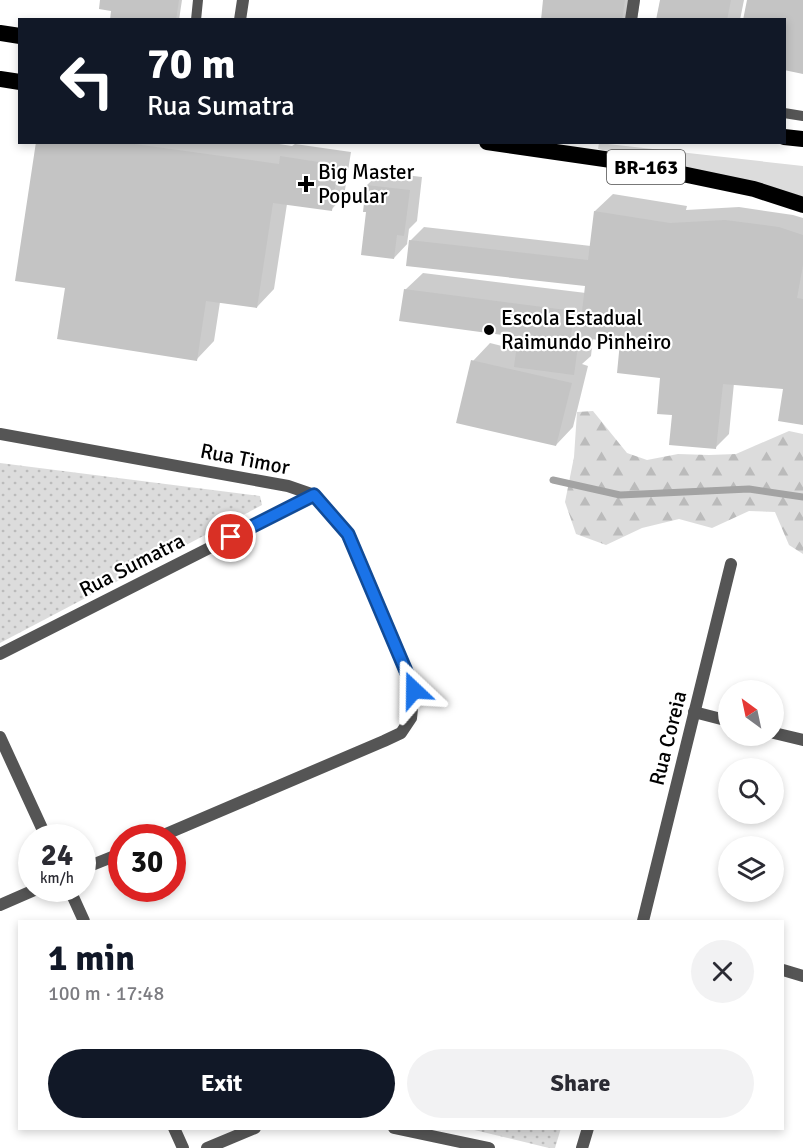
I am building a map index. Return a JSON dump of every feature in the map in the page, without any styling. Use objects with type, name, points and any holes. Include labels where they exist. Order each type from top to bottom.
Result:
[{"type":"highway","points":[[0,33],[18,36]]},
{"type":"highway","points":[[0,79],[18,82]]},
{"type":"highway","points":[[786,137],[803,139]]},
{"type":"highway","name":"BR-163","points":[[500,144],[625,162],[754,189],[803,206]]},
{"type":"street","points":[[240,18],[243,0]]},
{"type":"street","points":[[631,18],[634,0]]},
{"type":"street","name":"Rua Timor","points":[[0,434],[288,486],[314,495],[348,534],[414,690],[411,718],[401,733],[186,825]]},
{"type":"street","name":"Rua Sumatra","points":[[0,654],[314,495]]},
{"type":"street","name":"Rua Coreia","points":[[643,920],[731,564]]},
{"type":"street","points":[[694,712],[718,718]]},
{"type":"street","points":[[784,735],[803,740]]},
{"type":"street","points":[[0,737],[40,824]]},
{"type":"street","points":[[0,905],[18,897]]},
{"type":"street","points":[[75,902],[84,920]]},
{"type":"street","points":[[784,970],[803,976]]},
{"type":"street","points":[[175,1130],[183,1148]]},
{"type":"street","points":[[207,1148],[250,1130]]},
{"type":"street","points":[[404,1130],[489,1148]]},
{"type":"street","points":[[582,1148],[587,1130]]},
{"type":"lane","points":[[196,18],[198,0]]},
{"type":"lane","points":[[786,113],[803,117]]},
{"type":"green space","points":[[599,144],[608,144],[803,166],[803,197],[750,181],[598,149]]},
{"type":"green space","points":[[593,411],[627,453],[647,460],[678,454],[736,454],[789,431],[803,434],[803,554],[789,545],[775,512],[749,511],[712,528],[679,519],[642,528],[606,545],[576,534],[565,502],[574,457],[577,412]]},
{"type":"green space","points":[[0,463],[260,496],[262,505],[0,643]]},
{"type":"green space","points":[[474,1130],[560,1130],[555,1148]]},
{"type":"building","points":[[100,0],[179,0],[176,18],[110,18],[111,11],[99,9]]},
{"type":"building","points":[[543,0],[625,0],[622,18],[541,18]]},
{"type":"building","points":[[660,0],[731,0],[727,18],[656,18]]},
{"type":"building","points":[[747,0],[803,0],[803,74],[786,70],[786,18],[743,18]]},
{"type":"building","points":[[36,144],[134,144],[279,164],[280,156],[338,165],[332,211],[273,203],[257,308],[206,301],[197,361],[57,339],[65,288],[15,281]]},
{"type":"building","points":[[366,185],[410,190],[404,236],[397,235],[394,259],[361,255],[366,212],[363,212]]},
{"type":"building","points":[[594,211],[670,223],[725,220],[779,227],[803,235],[803,265],[797,298],[803,299],[803,425],[778,421],[783,389],[723,384],[716,449],[669,445],[672,415],[657,414],[660,378],[617,373],[620,342],[579,338],[585,286],[406,266],[409,240],[588,260]]},
{"type":"building","points":[[404,289],[574,311],[570,344],[578,345],[574,375],[514,367],[518,337],[399,321]]},
{"type":"building","points":[[471,360],[572,383],[556,446],[456,423]]},
{"type":"waterway","points":[[553,480],[620,495],[749,489],[803,497]]},
{"type":"place","name":"Big Master Popular","points":[[306,184]]},
{"type":"place","name":"Escola Estadual Raimundo Pinheiro","points":[[489,330]]},
{"type":"route","points":[[231,537],[314,495],[348,534],[414,690]]}]
